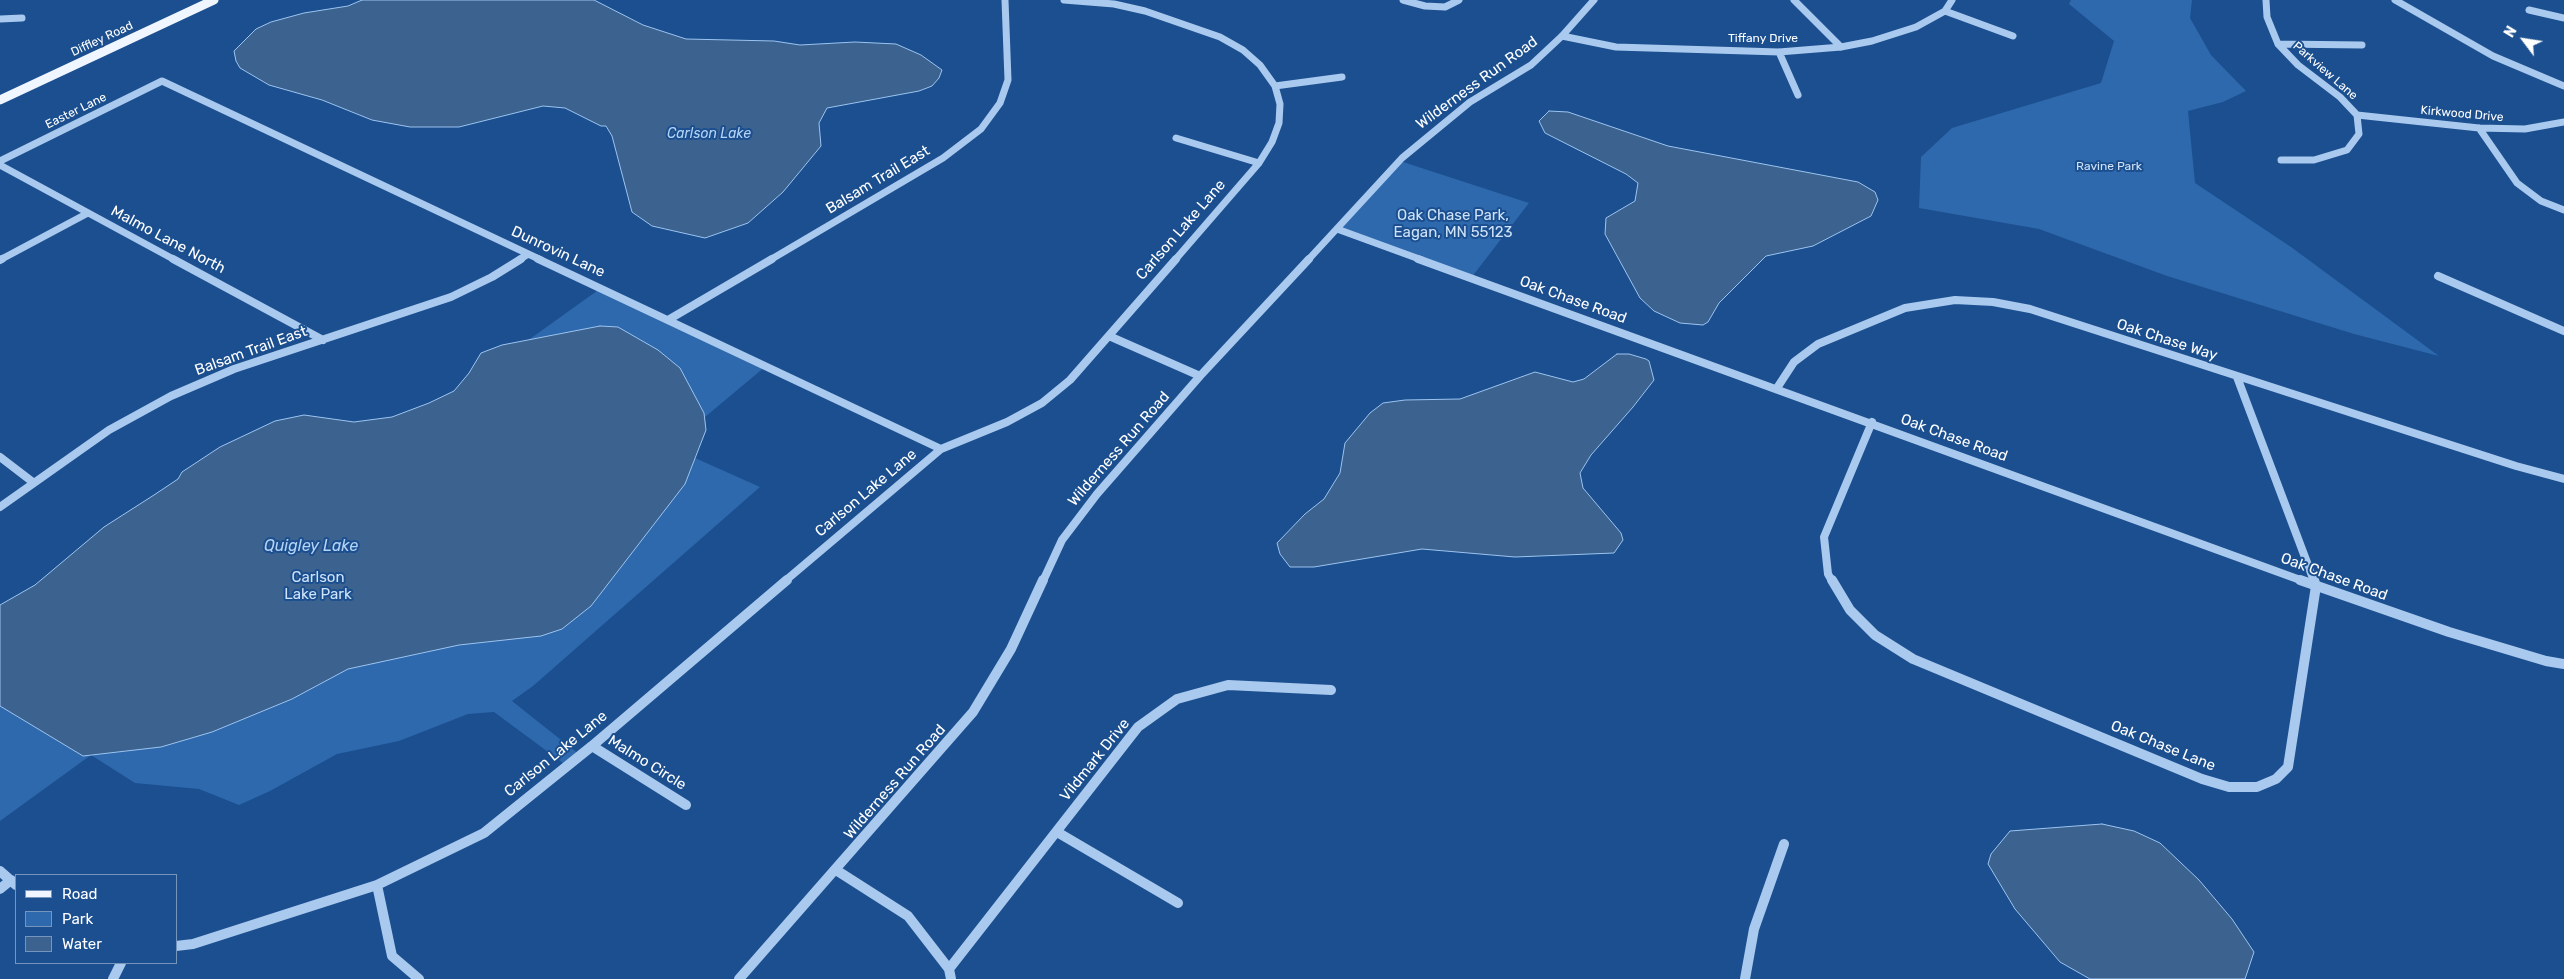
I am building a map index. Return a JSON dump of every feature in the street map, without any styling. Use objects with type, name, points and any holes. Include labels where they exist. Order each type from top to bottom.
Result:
[{"type":"main road","name":"Diffley Road","points":[[0,100],[214,0]]},
{"type":"street","name":"Balsam Trail East","points":[[668,320],[943,158],[981,129],[1000,103],[1008,80],[1005,0]]},
{"type":"street","name":"Carlson Lake Lane","points":[[178,946],[193,944],[377,884],[484,833],[592,746],[941,449],[1007,422],[1042,403],[1070,380],[1259,163],[1272,142],[1279,123],[1280,104],[1275,86],[1260,65],[1243,50],[1220,37],[1145,11],[1114,4],[1064,0]]},
{"type":"street","points":[[1403,0],[1425,6],[1445,7],[1459,0]]},
{"type":"street","name":"Wilderness Run Road","points":[[739,979],[973,712],[1011,650],[1062,540],[1077,518],[1200,376],[1402,158],[1432,131],[1470,102],[1531,65],[1562,36],[1594,0]]},
{"type":"street","points":[[1794,0],[1840,48]]},
{"type":"street","name":"Tiffany Drive","points":[[1562,36],[1616,48],[1779,52],[1840,48],[1916,27],[1945,11],[1952,0]]},
{"type":"street","name":"Parkview Lane","points":[[2266,0],[2267,17],[2278,44],[2298,65],[2340,97],[2357,115],[2359,134],[2347,150],[2314,160],[2281,160]]},
{"type":"street","points":[[2395,0],[2444,30],[2486,52],[2564,86]]},
{"type":"street","points":[[2529,10],[2564,18]]},
{"type":"street","points":[[1945,11],[2013,36]]},
{"type":"street","points":[[0,19],[22,18]]},
{"type":"street","points":[[2278,44],[2362,45]]},
{"type":"street","points":[[1779,52],[1798,95]]},
{"type":"street","points":[[1275,86],[1342,77]]},
{"type":"street","name":"Dunrovin Lane","points":[[162,81],[941,449]]},
{"type":"street","name":"Easter Lane","points":[[0,160],[162,81]]},
{"type":"street","name":"Kirkwood Drive","points":[[2357,115],[2479,128],[2525,129],[2564,122]]},
{"type":"street","points":[[2479,128],[2517,183],[2541,201],[2564,210]]},
{"type":"street","points":[[1176,138],[1259,163]]},
{"type":"street","name":"Malmo Lane North","points":[[0,165],[323,340]]},
{"type":"street","points":[[0,260],[88,213]]},
{"type":"street","name":"Oak Chase Road","points":[[1337,229],[1872,422],[2316,586],[2449,632],[2546,661],[2564,664]]},
{"type":"street","name":"Balsam Trail East","points":[[0,507],[109,430],[171,396],[234,369],[451,297],[492,277],[528,254]]},
{"type":"street","points":[[2438,276],[2564,331]]},
{"type":"street","name":"Oak Chase Way","points":[[1776,388],[1794,362],[1818,344],[1905,308],[1955,300],[1993,302],[2030,309],[2516,466],[2564,479]]},
{"type":"street","points":[[1109,336],[1200,376]]},
{"type":"street","name":"Oak Chase Lane","points":[[1872,422],[1824,537],[1828,574],[1850,610],[1875,635],[1912,659],[2202,779],[2229,787],[2256,788],[2276,779],[2288,767],[2316,586],[2237,377]]},
{"type":"street","points":[[0,456],[34,483]]},
{"type":"street","name":"Vildmark Drive","points":[[950,974],[1056,832],[1138,727],[1177,699],[1228,685],[1331,690]]},
{"type":"street","name":"Malmo Circle","points":[[592,746],[686,805]]},
{"type":"street","points":[[1056,832],[1178,903]]},
{"type":"street","points":[[1745,979],[1754,929],[1784,844]]},
{"type":"street","points":[[836,870],[908,916],[950,974]]},
{"type":"street","points":[[0,871],[14,883],[0,889]]},
{"type":"street","points":[[377,884],[392,956],[419,979]]},
{"type":"street","points":[[113,979],[120,964]]},
{"type":"green space","name":"Ravine Park","points":[[2071,0],[2192,0],[2190,18],[2211,55],[2246,91],[2223,102],[2188,111],[2195,183],[2291,247],[2439,356],[2354,334],[2167,276],[2039,229],[1919,208],[1921,157],[1952,128],[2101,83],[2114,41],[2069,4]]},
{"type":"green space","name":"Oak Chase Park, Eagan, MN 55123","points":[[1400,161],[1529,203],[1471,278],[1337,229]]},
{"type":"green space","name":"Quigley Lake","points":[[601,288],[766,366],[705,417],[706,430],[695,458],[760,487],[533,686],[512,701],[580,755],[567,766],[494,712],[468,714],[399,741],[337,754],[270,791],[239,805],[199,789],[135,783],[91,755],[0,821],[0,605],[35,585],[104,527],[178,479],[182,472],[220,447],[275,421],[304,415],[354,422],[392,417],[429,403],[454,391],[469,373],[481,353],[502,345],[527,341]]},
{"type":"water","name":"Carlson Lake","points":[[362,0],[594,0],[643,25],[686,39],[774,41],[800,45],[855,42],[896,44],[921,55],[942,70],[939,78],[932,86],[919,91],[827,108],[819,123],[821,146],[783,192],[748,223],[705,238],[652,226],[632,212],[612,136],[606,126],[601,126],[565,108],[543,106],[459,127],[410,127],[372,120],[322,100],[269,85],[240,68],[236,61],[234,51],[256,29],[271,22],[304,13],[348,6]]},
{"type":"water","points":[[1549,111],[1568,112],[1668,146],[1858,182],[1875,192],[1878,200],[1871,216],[1813,246],[1766,256],[1719,303],[1708,322],[1703,325],[1680,323],[1654,311],[1640,298],[1605,234],[1606,218],[1635,201],[1638,183],[1626,174],[1545,133],[1539,121]]},
{"type":"water","name":"Quigley Lake","points":[[600,326],[618,327],[658,350],[680,368],[704,413],[706,430],[685,484],[591,606],[562,629],[541,636],[459,645],[348,669],[292,699],[212,732],[161,747],[83,756],[0,706],[0,605],[35,585],[104,527],[178,479],[182,472],[220,447],[275,421],[304,415],[354,422],[392,417],[454,391],[469,373],[481,353],[502,345]]},
{"type":"water","points":[[1617,354],[1629,354],[1649,361],[1654,380],[1591,455],[1580,473],[1583,488],[1621,533],[1623,540],[1614,553],[1515,557],[1422,549],[1314,567],[1290,567],[1280,554],[1277,543],[1305,514],[1324,499],[1340,473],[1345,443],[1370,413],[1383,403],[1405,400],[1460,399],[1535,372],[1573,382],[1584,379]]},
{"type":"water","points":[[2102,824],[2134,831],[2160,843],[2199,880],[2232,919],[2254,952],[2245,979],[2090,979],[2060,962],[2015,909],[1988,864],[1991,854],[2010,831]]},
{"type":"park label","name":"Carlson Lake Park","points":[[318,586]]}]
